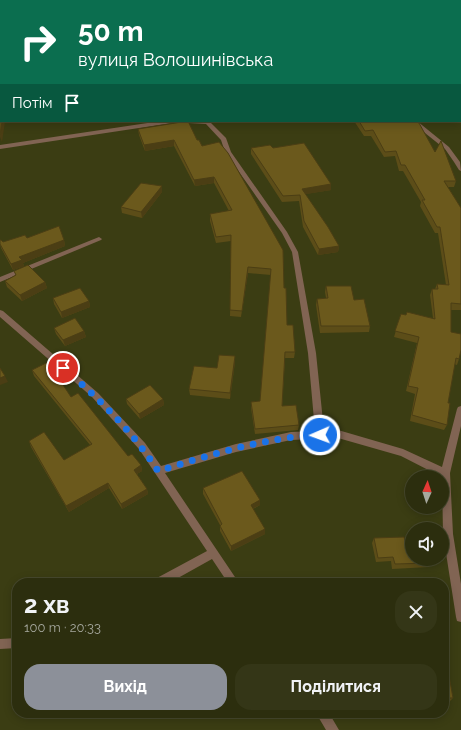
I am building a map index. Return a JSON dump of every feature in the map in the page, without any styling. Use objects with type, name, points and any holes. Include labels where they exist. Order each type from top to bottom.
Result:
[{"type":"street","points":[[0,147],[165,122]]},
{"type":"street","points":[[198,122],[208,123],[224,139],[228,152],[285,234],[295,252],[312,353],[320,435]]},
{"type":"street","points":[[414,122],[431,134],[458,161],[461,169]]},
{"type":"street","points":[[0,280],[99,239]]},
{"type":"street","points":[[0,313],[95,395],[142,446],[231,578]]},
{"type":"street","points":[[446,470],[461,408]]},
{"type":"street","points":[[158,471],[236,448],[291,436],[338,434],[403,453],[439,470]]},
{"type":"street","points":[[447,514],[448,534],[461,617]]},
{"type":"street","points":[[168,578],[214,553]]},
{"type":"street","points":[[0,644],[12,643]]},
{"type":"street","points":[[325,718],[333,730]]},
{"type":"building","points":[[0,122],[2,122],[0,135]]},
{"type":"building","points":[[188,122],[197,140],[199,140],[202,146],[219,142],[228,153],[283,250],[287,325],[293,325],[295,352],[285,352],[282,406],[296,405],[299,425],[255,429],[251,402],[260,401],[271,269],[248,267],[242,311],[230,310],[231,235],[216,237],[210,214],[232,210],[214,177],[194,180],[174,140],[144,145],[138,129]]},
{"type":"building","points":[[360,122],[418,122],[435,152],[441,141],[456,181],[444,181],[461,208],[461,304],[451,303],[451,332],[461,334],[461,350],[459,359],[456,358],[448,403],[450,403],[447,425],[412,415],[418,388],[408,386],[419,337],[395,331],[401,314],[406,315],[407,312],[435,319],[432,289],[438,289],[437,284],[449,285],[440,227],[437,227],[422,200],[425,200],[405,165],[401,165],[396,151],[385,152],[373,130],[365,131]]},
{"type":"building","points":[[304,143],[331,184],[302,189],[339,246],[319,249],[304,221],[300,195],[283,196],[251,148],[270,145],[273,148]]},
{"type":"building","points":[[141,183],[162,186],[141,212],[121,207]]},
{"type":"building","points":[[59,226],[64,240],[19,257],[22,260],[11,264],[0,244],[0,240],[3,242],[25,235],[27,238]]},
{"type":"building","points":[[28,265],[45,282],[20,295],[5,281],[16,275],[14,271]]},
{"type":"building","points":[[326,286],[351,286],[354,300],[364,299],[370,326],[321,326],[317,299],[328,298]]},
{"type":"building","points":[[80,288],[89,301],[61,312],[53,298]]},
{"type":"building","points":[[75,318],[84,331],[63,340],[54,328]]},
{"type":"building","points":[[219,355],[235,356],[230,393],[189,389],[194,366],[217,368]]},
{"type":"building","points":[[48,362],[71,397],[78,393],[128,456],[132,454],[141,465],[134,470],[147,489],[121,504],[108,483],[66,506],[29,441],[44,432],[64,460],[92,444],[32,370]]},
{"type":"building","points":[[0,368],[5,376],[0,378]]},
{"type":"building","points":[[150,385],[163,399],[139,414],[126,399]]},
{"type":"building","points":[[242,471],[260,500],[251,505],[265,529],[231,546],[220,526],[222,524],[203,488]]},
{"type":"building","points":[[404,537],[405,564],[395,564],[393,557],[378,558],[374,538]]},
{"type":"building","points":[[449,676],[453,698],[449,698]]},
{"type":"route","points":[[63,368],[95,395],[124,426],[142,446],[158,471],[236,448],[291,436],[320,435]]}]
